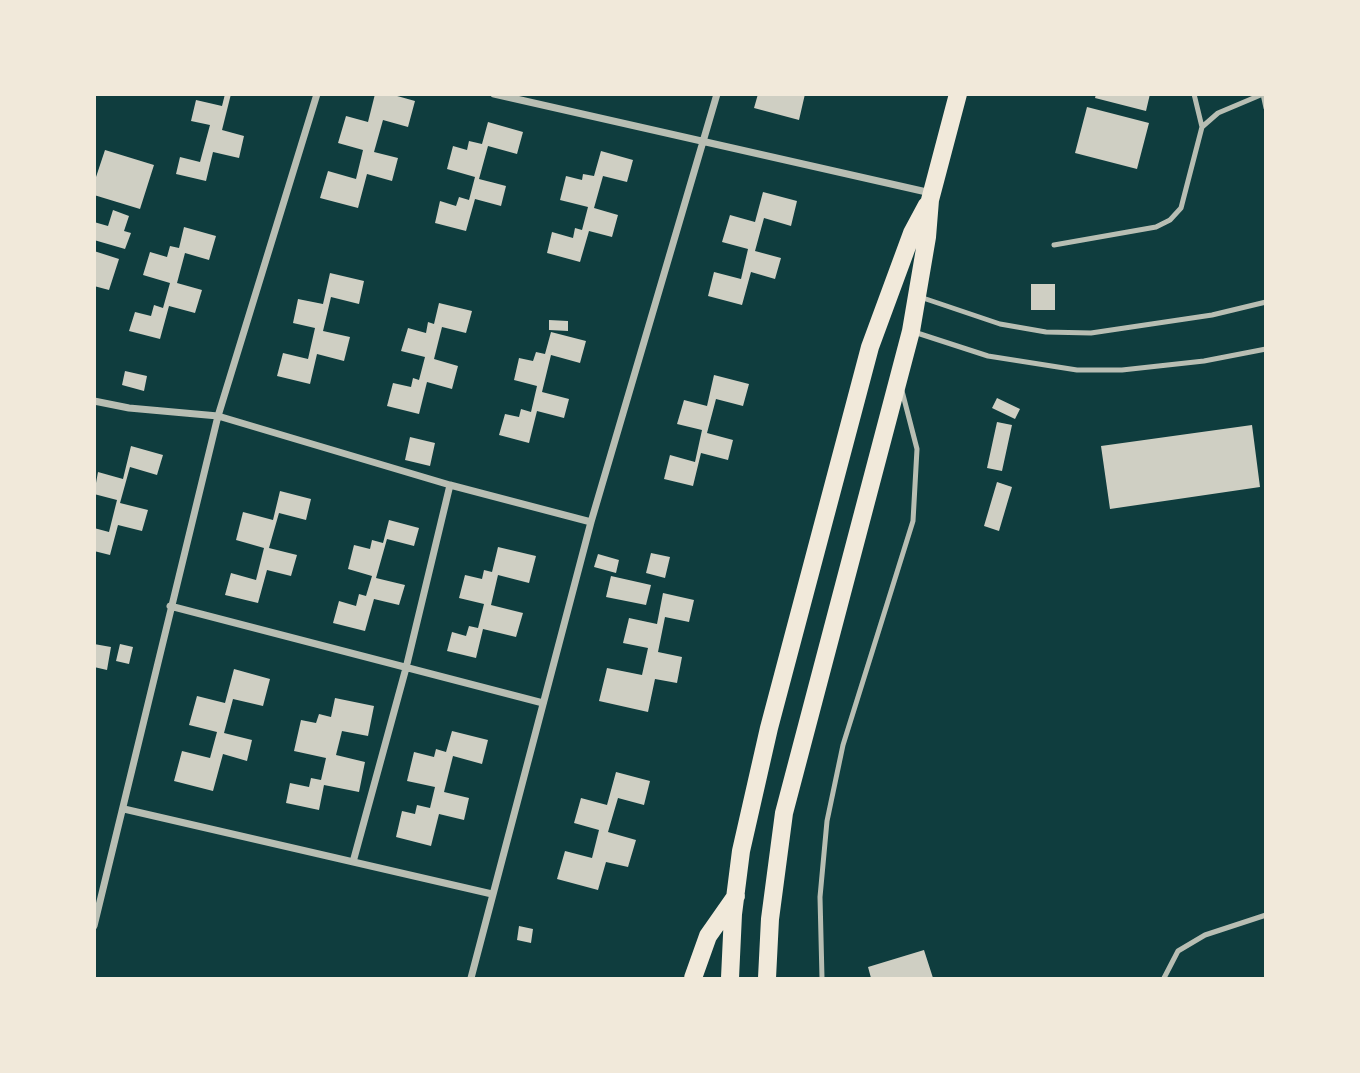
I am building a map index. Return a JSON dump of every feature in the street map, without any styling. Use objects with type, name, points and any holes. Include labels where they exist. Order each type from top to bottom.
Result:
[{"type":"main road","points":[[767,977],[784,813],[911,331],[931,197],[958,94]]},
{"type":"main road","points":[[730,978],[741,851],[769,728],[870,347],[912,233],[931,197]]},
{"type":"main road","points":[[693,978],[708,936],[736,895]]},
{"type":"street","points":[[94,926],[218,416],[317,94]]},
{"type":"street","points":[[494,94],[931,197]]},
{"type":"street","points":[[518,94],[528,104]]},
{"type":"street","points":[[471,978],[591,522],[717,94]]},
{"type":"street","points":[[94,401],[129,408],[218,416],[450,485],[591,522]]},
{"type":"street","points":[[352,862],[407,668],[450,485]]},
{"type":"street","points":[[170,606],[543,703]]},
{"type":"street","points":[[124,809],[492,894]]},
{"type":"lane","points":[[1054,245],[1156,227],[1170,220],[1181,208],[1202,127],[1194,94]]},
{"type":"lane","points":[[1202,127],[1218,113],[1263,94],[1265,108]]},
{"type":"lane","points":[[918,297],[1000,324],[1045,332],[1091,333],[1212,315],[1265,302]]},
{"type":"lane","points":[[911,331],[988,356],[1077,370],[1136,369],[1204,361],[1265,349]]},
{"type":"lane","points":[[822,978],[820,897],[827,821],[844,745],[913,521],[917,449],[898,375]]},
{"type":"lane","points":[[1164,978],[1178,951],[1205,935],[1265,915]]},
{"type":"building","points":[[225,94],[231,94],[222,130],[244,136],[239,158],[213,152],[206,181],[176,174],[180,157],[200,162],[210,125],[191,121],[196,100],[222,106]]},
{"type":"building","points":[[375,94],[390,94],[415,101],[408,127],[383,120],[374,152],[398,158],[392,181],[367,174],[358,208],[320,198],[328,171],[356,179],[363,150],[338,143],[346,116],[368,122]]},
{"type":"building","points":[[758,94],[805,94],[799,120],[754,108]]},
{"type":"building","points":[[1096,94],[1150,94],[1146,111],[1095,98]]},
{"type":"building","points":[[1087,107],[1149,123],[1137,169],[1075,153]]},
{"type":"building","points":[[488,122],[523,132],[517,154],[488,146],[479,179],[506,186],[501,206],[475,199],[466,231],[435,223],[440,201],[456,206],[459,197],[469,200],[475,177],[447,169],[453,146],[467,150],[469,141],[482,144]]},
{"type":"building","points":[[105,150],[154,165],[140,209],[94,195],[94,183]]},
{"type":"building","points":[[601,151],[633,160],[627,182],[603,176],[594,208],[618,215],[612,237],[589,231],[580,262],[547,253],[552,232],[573,238],[575,228],[582,230],[588,207],[560,200],[566,176],[582,180],[583,174],[594,176]]},
{"type":"building","points":[[763,192],[797,201],[791,226],[764,218],[755,251],[781,258],[775,279],[751,272],[742,305],[708,296],[714,272],[741,279],[748,249],[722,242],[730,215],[755,222]]},
{"type":"building","points":[[113,210],[129,216],[124,231],[131,233],[125,249],[94,240],[94,222],[108,226]]},
{"type":"building","points":[[184,227],[216,236],[209,260],[185,253],[177,283],[202,290],[195,313],[169,306],[160,339],[129,331],[135,312],[151,316],[154,305],[163,308],[170,283],[143,275],[150,252],[167,257],[170,246],[179,248]]},
{"type":"building","points":[[94,251],[119,259],[109,290],[94,286]]},
{"type":"building","points":[[330,273],[364,281],[359,304],[331,297],[323,331],[350,337],[344,361],[317,354],[310,384],[277,376],[283,353],[308,359],[315,328],[293,323],[298,299],[323,304]]},
{"type":"building","points":[[1031,284],[1055,284],[1055,310],[1031,310]]},
{"type":"building","points":[[439,303],[472,311],[466,333],[442,327],[434,359],[458,366],[452,389],[427,382],[419,414],[387,406],[393,383],[411,387],[413,378],[419,380],[425,357],[401,351],[408,328],[426,333],[428,322],[434,324]]},
{"type":"building","points":[[549,320],[568,321],[568,331],[549,330]]},
{"type":"building","points":[[551,332],[586,341],[580,363],[551,355],[542,392],[569,399],[564,418],[537,411],[529,443],[499,435],[505,414],[519,417],[521,409],[531,412],[537,386],[514,380],[519,358],[533,361],[536,352],[545,354]]},
{"type":"building","points":[[125,371],[147,376],[144,391],[122,385]]},
{"type":"building","points":[[714,375],[749,384],[743,406],[716,399],[707,433],[733,440],[728,460],[701,453],[693,486],[664,479],[670,455],[695,462],[702,430],[677,424],[684,400],[707,406]]},
{"type":"building","points":[[997,398],[1020,409],[1015,419],[992,408]]},
{"type":"building","points":[[997,422],[1012,425],[1002,471],[987,468]]},
{"type":"building","points":[[1252,425],[1260,487],[1110,509],[1101,446]]},
{"type":"building","points":[[410,437],[435,443],[430,466],[405,460]]},
{"type":"building","points":[[131,446],[163,455],[157,475],[130,467],[120,503],[148,510],[142,531],[118,525],[110,555],[94,551],[94,528],[109,532],[117,500],[94,494],[98,472],[123,479]]},
{"type":"building","points":[[997,482],[1012,487],[999,531],[984,526]]},
{"type":"building","points":[[280,491],[311,499],[306,520],[279,513],[269,548],[297,555],[291,576],[267,570],[258,603],[225,595],[231,573],[256,580],[264,548],[236,540],[243,512],[273,520]]},
{"type":"building","points":[[389,520],[419,528],[414,546],[387,539],[376,578],[405,585],[399,605],[374,599],[365,631],[333,623],[339,601],[356,606],[359,594],[366,596],[372,576],[348,569],[354,545],[370,549],[372,540],[383,543]]},
{"type":"building","points":[[498,547],[536,556],[529,583],[498,575],[491,605],[523,613],[516,637],[483,629],[476,658],[447,651],[452,632],[466,636],[469,626],[478,628],[484,604],[459,598],[465,575],[482,579],[484,570],[492,572]]},
{"type":"building","points":[[651,553],[670,557],[665,578],[646,573]]},
{"type":"building","points":[[598,554],[619,560],[616,573],[594,567]]},
{"type":"building","points":[[611,576],[651,585],[646,605],[606,597]]},
{"type":"building","points":[[663,593],[694,600],[689,622],[665,617],[658,652],[682,657],[677,683],[655,679],[648,712],[599,701],[607,668],[642,675],[648,648],[623,643],[629,618],[657,624]]},
{"type":"building","points":[[94,644],[111,647],[107,670],[94,667]]},
{"type":"building","points":[[120,644],[133,647],[129,664],[116,661]]},
{"type":"building","points":[[234,669],[270,679],[263,706],[233,699],[224,733],[252,740],[247,761],[223,754],[213,791],[174,781],[182,751],[210,758],[217,732],[189,725],[197,696],[225,703]]},
{"type":"building","points":[[335,698],[374,706],[368,736],[342,731],[336,755],[365,762],[359,792],[324,785],[319,810],[286,803],[290,783],[309,787],[311,778],[321,780],[326,758],[294,751],[301,720],[316,723],[319,714],[331,717]]},
{"type":"building","points":[[452,731],[488,740],[482,764],[453,756],[444,792],[469,798],[464,820],[439,814],[431,846],[396,837],[402,811],[415,814],[417,805],[430,808],[435,787],[407,781],[414,752],[434,757],[436,749],[446,752]]},
{"type":"building","points":[[616,772],[650,781],[644,805],[618,798],[608,832],[636,840],[628,867],[606,862],[598,890],[557,879],[565,851],[592,858],[599,830],[574,823],[581,798],[607,805]]},
{"type":"building","points":[[519,926],[533,929],[531,943],[517,940]]},
{"type":"building","points":[[924,950],[933,978],[871,978],[868,967]]}]
